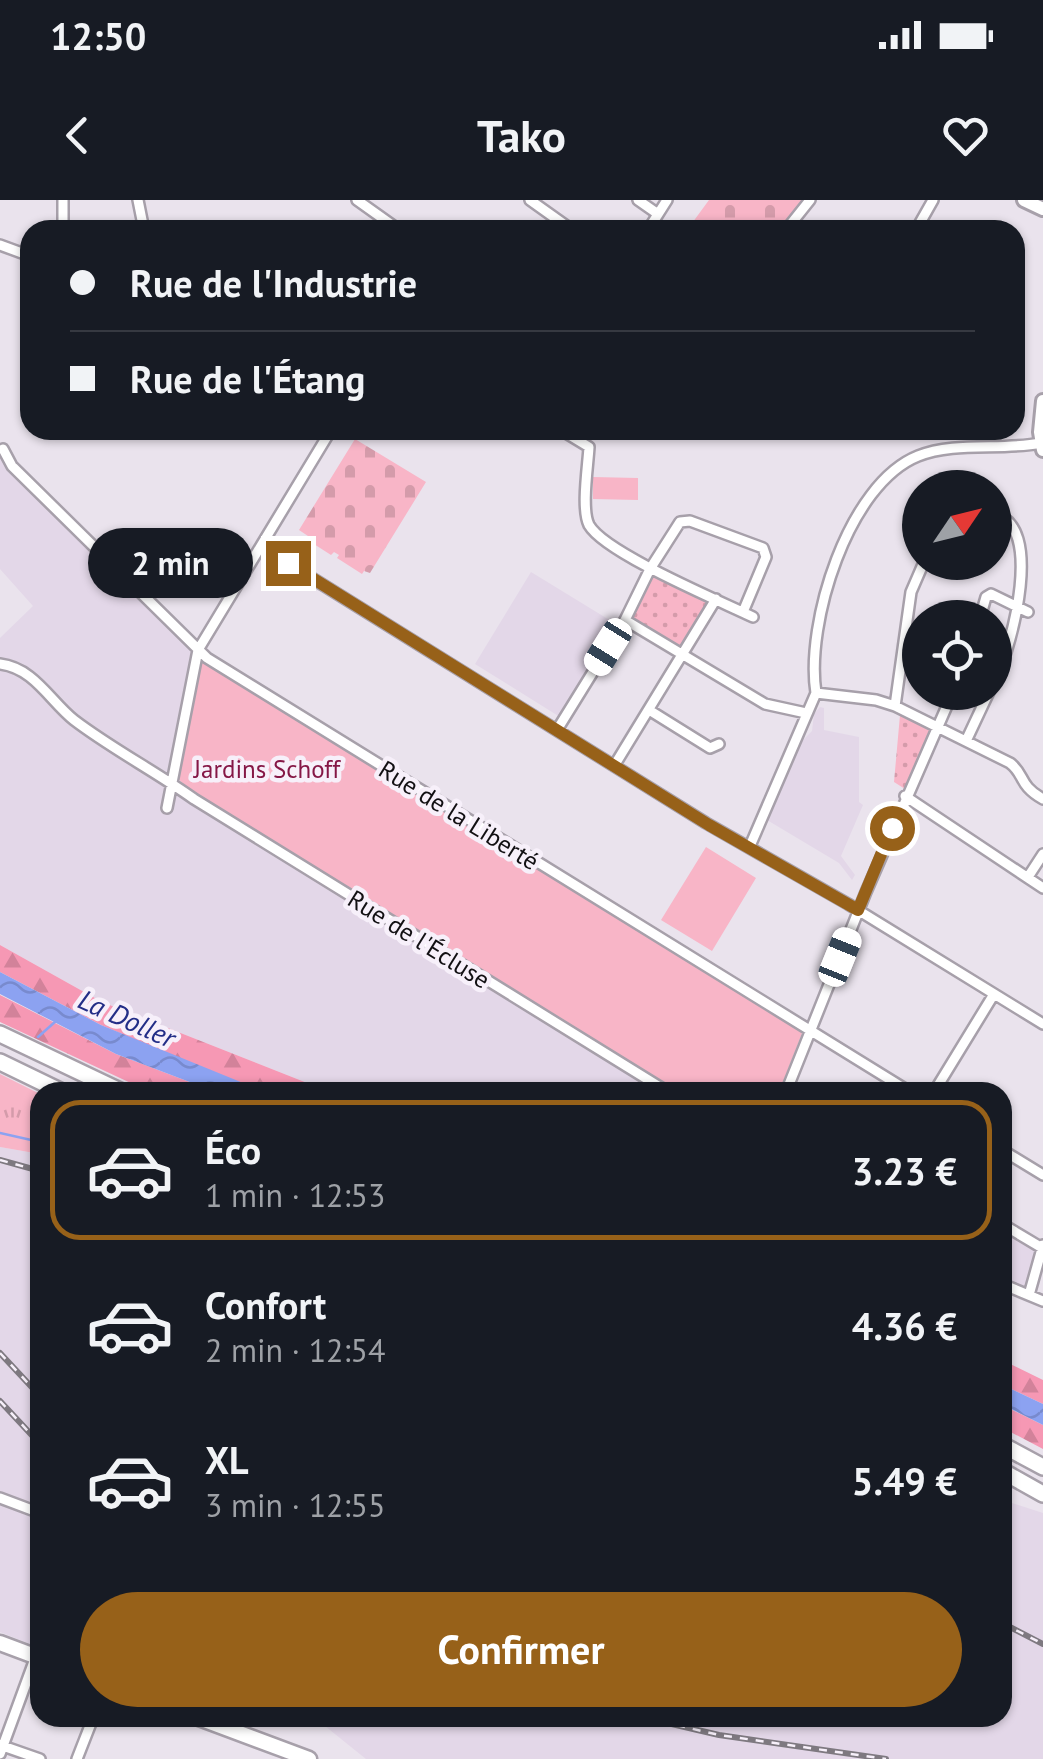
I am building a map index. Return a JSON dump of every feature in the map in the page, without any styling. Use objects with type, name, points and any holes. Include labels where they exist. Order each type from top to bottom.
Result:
[{"type":"highway","points":[[0,1034],[101,1082]]},
{"type":"highway","points":[[0,1062],[41,1082]]},
{"type":"highway","points":[[1012,1450],[1043,1467]]},
{"type":"highway","points":[[1012,1477],[1043,1494]]},
{"type":"main road","points":[[1024,200],[1043,210]]},
{"type":"main road","points":[[1042,447],[1043,401]]},
{"type":"main road","points":[[0,1643],[30,1654]]},
{"type":"main road","points":[[221,1727],[302,1758]]},
{"type":"street","points":[[357,200],[386,220]]},
{"type":"street","points":[[372,210],[379,200]]},
{"type":"street","points":[[530,200],[558,220]]},
{"type":"street","points":[[638,200],[658,214]]},
{"type":"street","points":[[654,220],[667,200]]},
{"type":"street","points":[[794,220],[810,200]]},
{"type":"street","points":[[168,808],[198,650],[325,440]]},
{"type":"street","points":[[557,730],[625,620],[650,569],[677,524],[684,520],[759,545],[766,557],[748,614],[650,569],[592,530],[586,514],[589,447],[577,440]]},
{"type":"street","name":"Rue de la Liberté","points":[[4,446],[12,466],[198,650],[712,973],[894,1082]]},
{"type":"street","points":[[750,846],[816,693],[820,622],[832,572],[853,518],[886,476],[922,454],[1042,447]]},
{"type":"street","points":[[1012,519],[1027,530]]},
{"type":"street","points":[[262,547],[614,766],[1043,1024]]},
{"type":"street","points":[[895,706],[911,592],[916,580]]},
{"type":"street","points":[[614,766],[716,599]]},
{"type":"street","points":[[1012,645],[1033,600]]},
{"type":"street","points":[[1012,604],[1028,612]]},
{"type":"street","points":[[625,620],[765,704],[806,713]]},
{"type":"street","name":"Rue de l'Écluse","points":[[0,664],[29,676],[74,720],[172,783],[652,1082]]},
{"type":"street","points":[[816,693],[895,706],[1017,768],[1030,792],[1043,799]]},
{"type":"street","points":[[648,710],[710,748],[719,744]]},
{"type":"street","points":[[792,1082],[858,910],[945,710]]},
{"type":"street","points":[[966,741],[981,710]]},
{"type":"street","points":[[905,796],[1043,888]]},
{"type":"street","points":[[1028,877],[1043,854]]},
{"type":"street","points":[[940,1082],[994,994]]},
{"type":"street","points":[[1012,1156],[1043,1175]]},
{"type":"street","points":[[1012,1229],[1043,1246],[1028,1295]]},
{"type":"street","points":[[1012,1288],[1043,1301]]},
{"type":"street","points":[[0,1498],[30,1509]]},
{"type":"street","points":[[30,1677],[1,1748],[40,1759]]},
{"type":"street","points":[[77,1759],[89,1727]]},
{"type":"shaded area","points":[[0,454],[18,463],[204,646],[178,779],[197,796],[663,1082],[305,1082],[102,1002],[0,945],[0,638],[33,606],[0,569]]},
{"type":"shaded area","points":[[531,572],[616,624],[560,717],[475,664]]},
{"type":"shaded area","points":[[820,707],[824,708],[824,730],[859,737],[859,802],[863,805],[841,856],[855,875],[852,880],[839,863],[767,820]]},
{"type":"shaded area","points":[[0,1147],[30,1152],[30,1644],[0,1632]]},
{"type":"shaded area","points":[[1012,1234],[1032,1246],[1036,1253],[1024,1299],[1012,1293]]},
{"type":"shaded area","points":[[1012,1503],[1043,1513],[1043,1759],[366,1759],[326,1727],[1012,1727]]},
{"type":"green space","points":[[709,200],[805,200],[789,220],[694,220]]},
{"type":"green space","points":[[354,440],[426,482],[370,573],[362,574],[337,558],[339,555],[331,555],[306,539],[308,536],[299,530]]},
{"type":"green space","points":[[593,477],[638,478],[638,500],[593,499]]},
{"type":"green space","points":[[653,575],[709,602],[685,645],[633,618]]},
{"type":"green space","name":"Jardins Schoff","points":[[202,658],[803,1031],[783,1082],[663,1082],[197,796],[177,778]]},
{"type":"green space","points":[[900,715],[930,729],[905,789],[894,782]]},
{"type":"green space","points":[[706,847],[756,878],[712,951],[661,920]]},
{"type":"green space","points":[[0,945],[102,1002],[305,1082],[227,1079],[101,1025],[0,972]]},
{"type":"green space","points":[[0,995],[116,1054],[190,1082],[129,1082],[0,1022]]},
{"type":"green space","points":[[0,1074],[30,1089],[30,1152],[0,1147]]},
{"type":"green space","points":[[1012,1365],[1043,1380],[1043,1404],[1012,1389]]},
{"type":"green space","points":[[1012,1410],[1043,1425],[1043,1449],[1012,1433]]},
{"type":"water","name":"La Doller","points":[[0,972],[101,1025],[241,1082],[190,1082],[116,1054],[0,994]]},
{"type":"water","points":[[1012,1389],[1043,1404],[1043,1425],[1012,1410]]},
{"type":"waterway","points":[[38,1037],[56,1021]]},
{"type":"waterway","points":[[0,1133],[30,1140]]},
{"type":"railway","points":[[0,1160],[30,1168]]},
{"type":"railway","points":[[0,1353],[30,1385]]},
{"type":"railway","points":[[0,1401],[30,1433]]},
{"type":"railway","points":[[1012,1628],[1043,1644]]},
{"type":"railway","points":[[685,1727],[886,1759]]},
{"type":"route","points":[[288,563],[709,825],[858,910],[892,828]]}]
